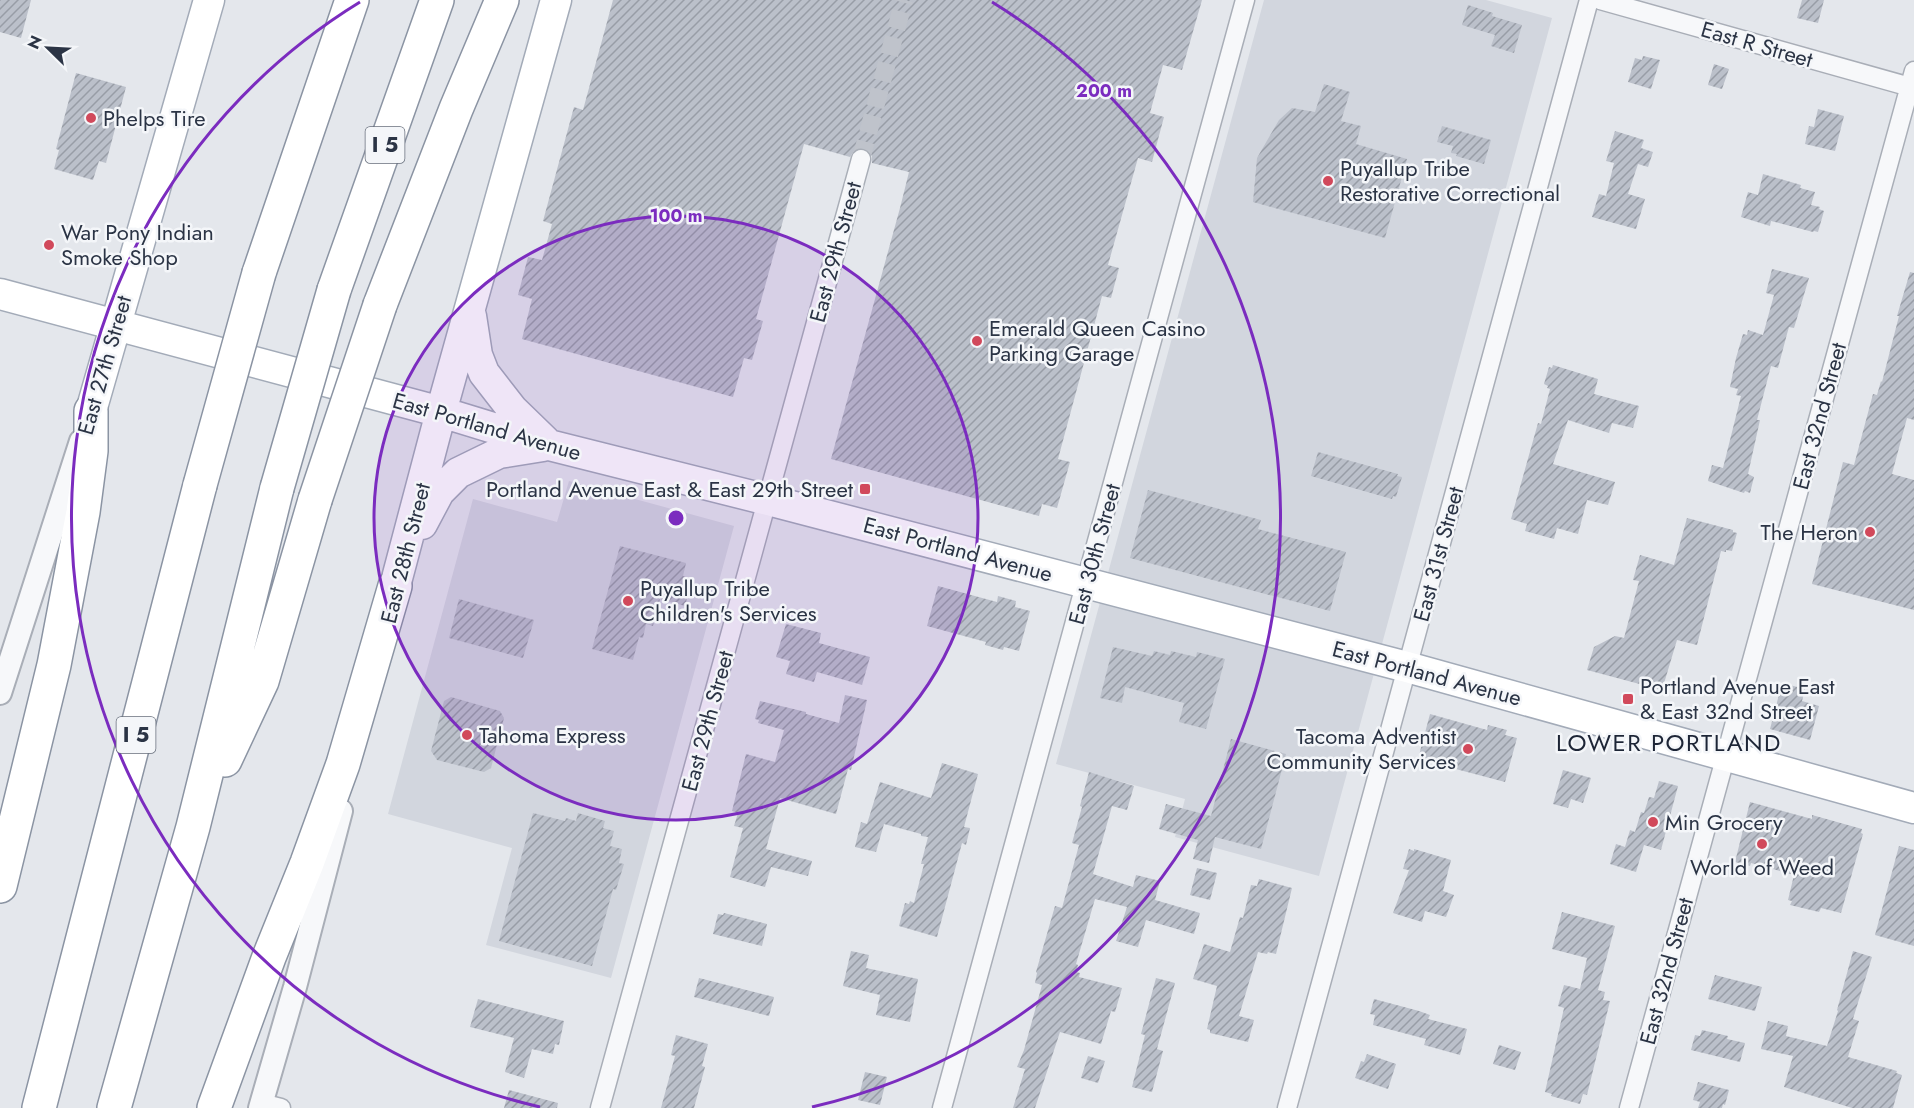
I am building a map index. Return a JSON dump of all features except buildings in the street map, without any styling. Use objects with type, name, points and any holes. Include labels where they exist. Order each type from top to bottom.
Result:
[{"type":"highway","points":[[258,273],[331,0]]},
{"type":"highway","name":"I 5","points":[[39,1108],[200,485],[258,273],[352,0]]},
{"type":"highway","name":"I 5","points":[[114,1108],[193,827],[277,488],[334,290],[436,0]]},
{"type":"highway","points":[[193,827],[262,681],[315,500],[380,305],[456,109],[502,0]]},
{"type":"highway","points":[[0,886],[54,665],[92,451],[91,411]]},
{"type":"highway","points":[[214,1108],[343,764],[395,586]]},
{"type":"main road","name":"East 27th Street","points":[[91,411],[209,0]]},
{"type":"main road","name":"East 28th Street","points":[[395,586],[556,0]]},
{"type":"main road","name":"East Portland Avenue","points":[[0,294],[441,412],[549,445],[1407,666],[1914,808]]},
{"type":"main road","points":[[470,310],[477,355],[484,373],[512,409],[549,445]]},
{"type":"main road","points":[[405,552],[439,492],[458,473],[499,453],[549,445]]},
{"type":"street","name":"East 30th Street","points":[[942,1108],[1245,0]]},
{"type":"street","name":"East 31st Street","points":[[1287,1108],[1588,0]]},
{"type":"street","name":"East R Street","points":[[1600,0],[1912,82]]},
{"type":"street","name":"East 32nd Street","points":[[1629,1108],[1912,82]]},
{"type":"street","name":"East 29th Street","points":[[600,1108],[861,159]]},
{"type":"street","name":"East 27th Street","points":[[0,693],[91,411]]},
{"type":"street","name":"East 28th Street","points":[[268,1106],[295,987],[356,759],[395,586]]},
{"type":"shaded area","points":[[1264,0],[1486,0],[1552,18],[1319,876],[1175,837],[1185,799],[1056,764]]},
{"type":"shaded area","points":[[569,481],[734,526],[611,978],[486,945],[512,848],[388,814],[473,499],[557,522]]},
{"type":"tunnel","points":[[861,159],[904,0]]},
{"type":"place","name":"Phelps Tire","points":[[91,118]]},
{"type":"place","name":"Puyallup Tribe Restorative Correctional","points":[[1328,181]]},
{"type":"place","name":"War Pony Indian Smoke Shop","points":[[49,245]]},
{"type":"place","name":"Emerald Queen Casino Parking Garage","points":[[977,341]]},
{"type":"place","name":"Portland Avenue East & East 29th Street","points":[[865,489]]},
{"type":"place","name":"The Heron","points":[[1870,532]]},
{"type":"place","name":"Puyallup Tribe Children's Services","points":[[628,601]]},
{"type":"place","name":"Portland Avenue East & East 32nd Street","points":[[1628,699]]},
{"type":"place","name":"Tahoma Express","points":[[467,735]]},
{"type":"place","name":"Tacoma Adventist Community Services","points":[[1468,749]]},
{"type":"place","name":"Min Grocery","points":[[1653,822]]},
{"type":"place","name":"World of Weed","points":[[1762,844]]},
{"type":"district","name":"LOWER PORTLAND","points":[[1669,743]]}]
